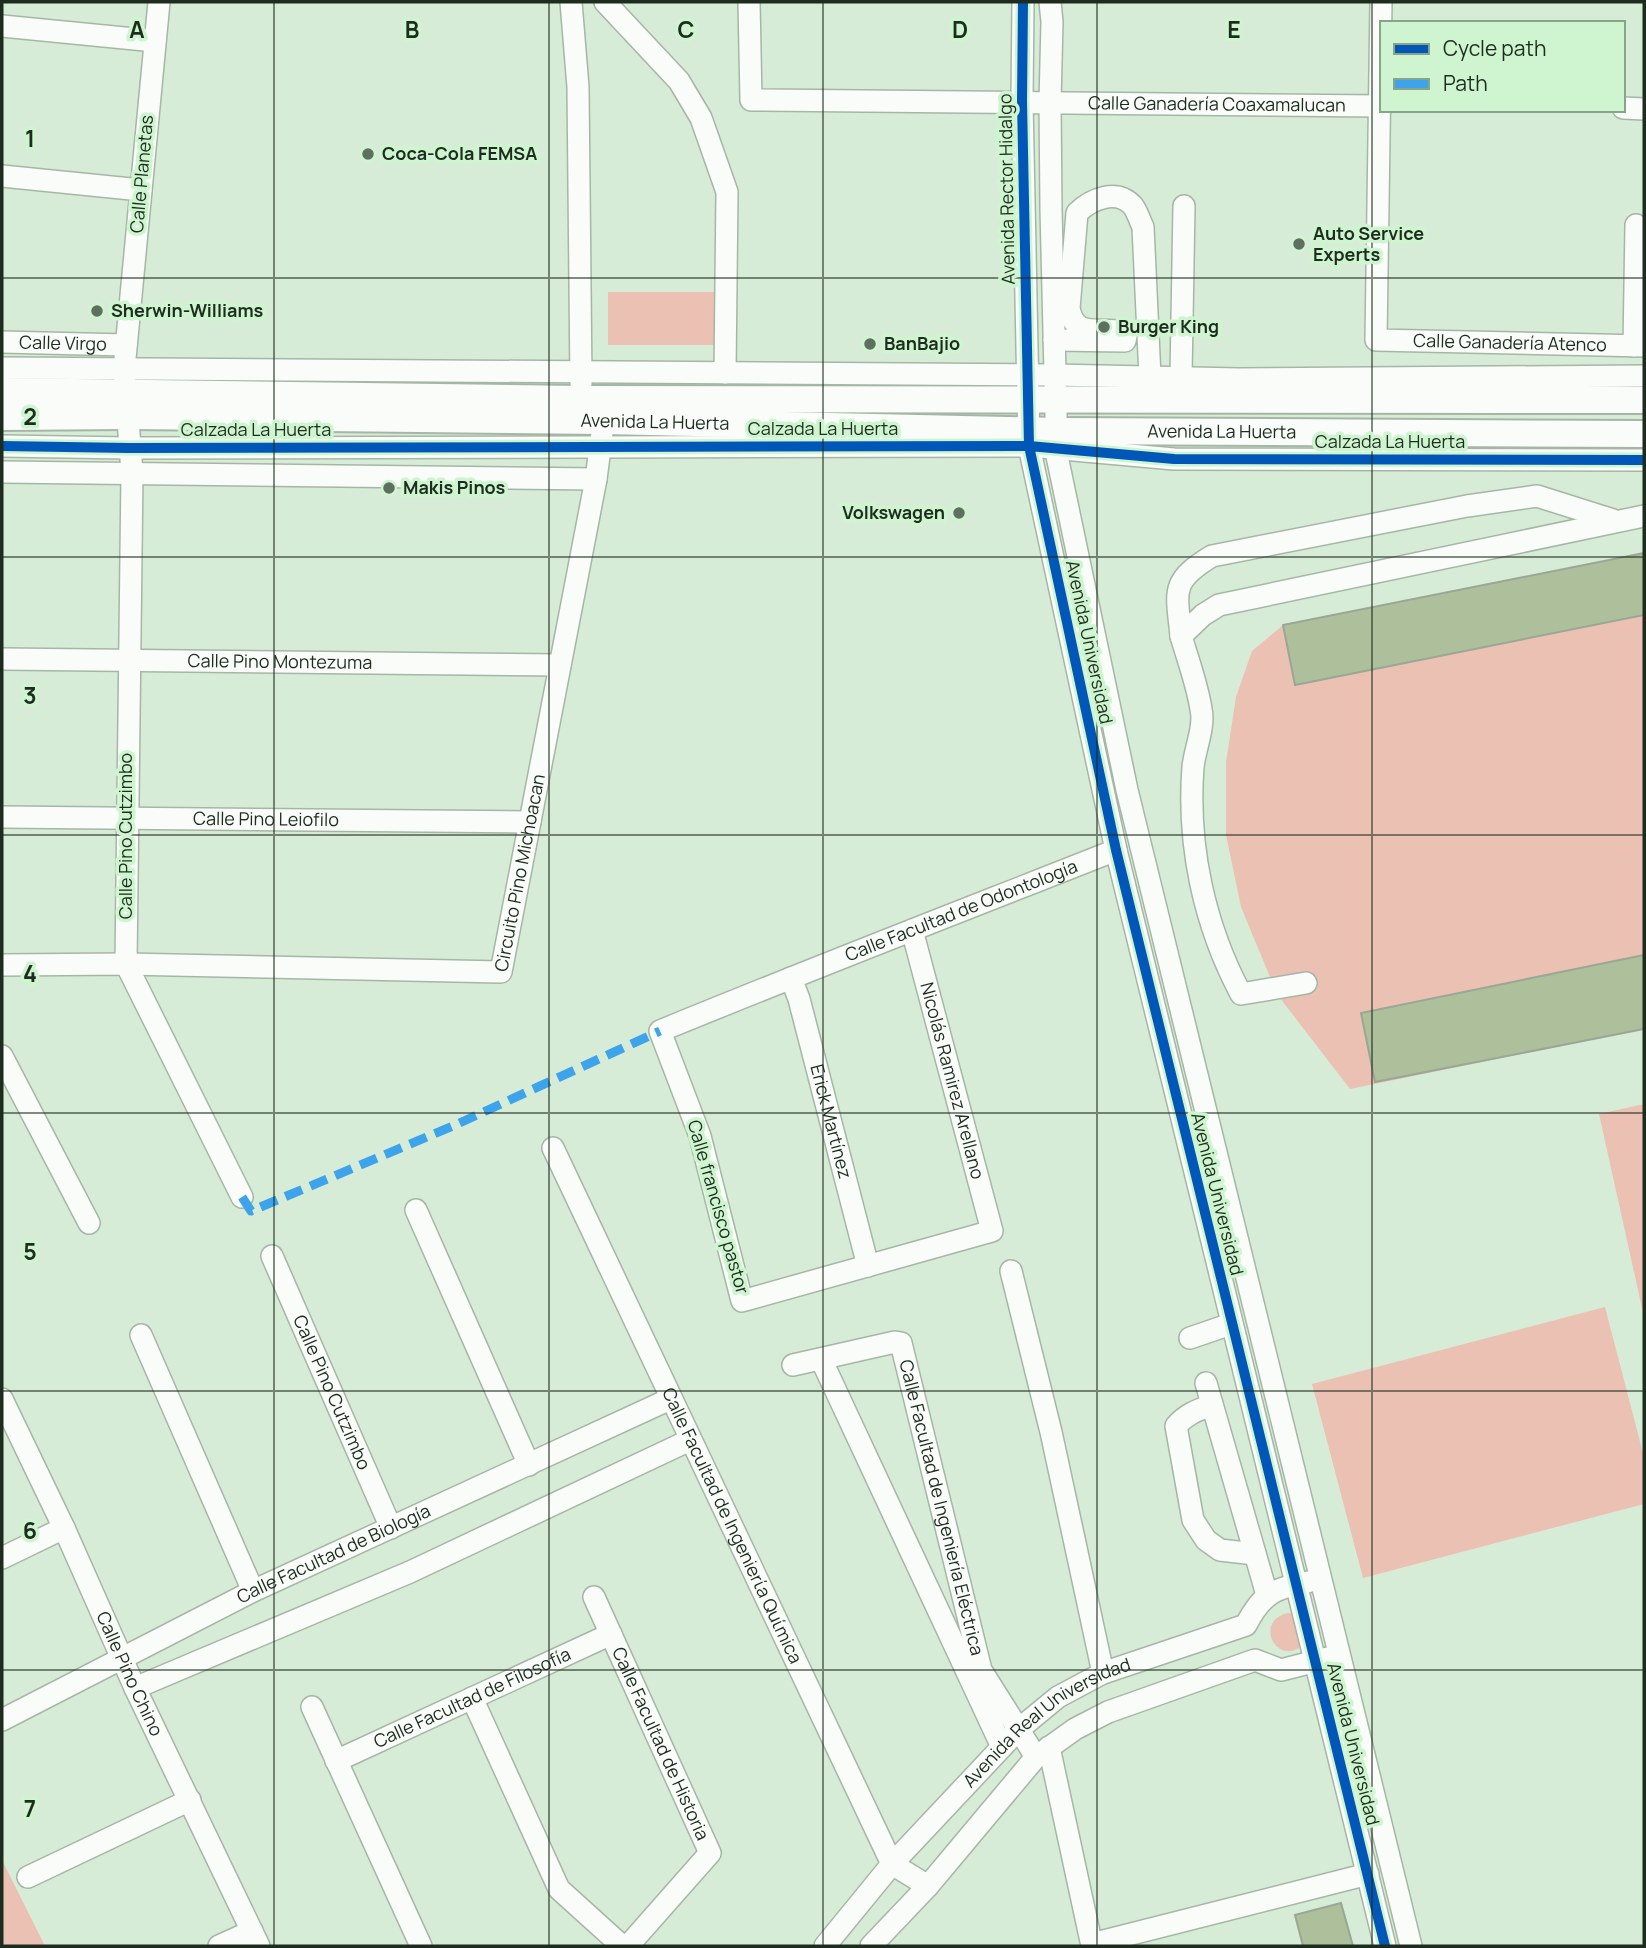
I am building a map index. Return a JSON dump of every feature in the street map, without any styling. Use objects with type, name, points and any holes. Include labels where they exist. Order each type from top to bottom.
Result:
[{"type":"main road","name":"Avenida La Huerta","points":[[2,391],[581,399],[1028,387],[1423,388],[1644,400]]},
{"type":"main road","name":"Avenida La Huerta","points":[[2,417],[126,393],[602,434],[1029,438],[1056,441],[1644,434]]},
{"type":"street","name":"Calle Planetas","points":[[126,393],[126,345],[159,2]]},
{"type":"street","points":[[570,2],[578,87],[581,399]]},
{"type":"street","points":[[605,2],[679,81],[701,118],[727,192],[725,373]]},
{"type":"street","name":"Calle Ganadería Coaxamalucan","points":[[749,2],[751,100],[1380,106]]},
{"type":"street","name":"Avenida Rector Hidalgo","points":[[1023,2],[1022,102],[1029,438]]},
{"type":"street","points":[[1050,2],[1055,387],[1181,376],[1423,388],[1644,376]]},
{"type":"street","points":[[1381,2],[1381,21]]},
{"type":"street","points":[[2,26],[155,41]]},
{"type":"street","name":"Calle Ganadería Atenco","points":[[1380,106],[1376,341],[1639,346]]},
{"type":"street","points":[[1625,108],[1644,109]]},
{"type":"street","points":[[2,176],[141,190]]},
{"type":"street","points":[[1054,340],[1125,341],[1124,332],[1079,328],[1071,321],[1069,308],[1077,213],[1085,204],[1102,197],[1125,200],[1133,206],[1143,227],[1150,377]]},
{"type":"street","points":[[1181,376],[1184,206]]},
{"type":"street","points":[[1636,225],[1639,346]]},
{"type":"street","points":[[1025,245],[1052,246]]},
{"type":"street","name":"Calle Virgo","points":[[2,342],[126,345]]},
{"type":"street","points":[[2,368],[126,393],[581,372],[725,373],[1028,387]]},
{"type":"street","name":"Avenida Universidad","points":[[1055,387],[1056,441],[1127,790],[1411,1946]]},
{"type":"street","name":"Calle Pino Cutzimbo","points":[[126,393],[132,472],[126,964],[242,1197]]},
{"type":"street","name":"Calzada La Huerta","points":[[2,446],[129,448],[602,434]]},
{"type":"street","name":"Circuito Pino Michoacan","points":[[2,965],[126,964],[501,972],[596,479],[602,434]]},
{"type":"street","name":"Avenida Universidad","points":[[1029,438],[1116,850],[1385,1946]]},
{"type":"street","name":"Calzada La Huerta","points":[[1056,441],[1174,459],[1644,460]]},
{"type":"street","points":[[2,472],[596,479]]},
{"type":"street","points":[[1307,983],[1241,994],[1229,972],[1204,900],[1194,841],[1193,766],[1202,711],[1181,636],[1177,591],[1190,569],[1212,556],[1467,506],[1536,496],[1615,521]]},
{"type":"street","points":[[1181,636],[1203,615],[1219,605],[1644,516]]},
{"type":"street","name":"Calle Pino Montezuma","points":[[2,659],[560,665]]},
{"type":"street","name":"Calle Pino Leiofilo","points":[[2,817],[530,822]]},
{"type":"street","name":"Calle Facultad de Odontología","points":[[660,1031],[1116,850]]},
{"type":"street","name":"Nicolás Ramirez Arellano","points":[[912,930],[992,1231]]},
{"type":"street","name":"Erick Martínez","points":[[799,974],[799,999],[868,1266]]},
{"type":"street","name":"Calle francisco pastor","points":[[660,1031],[700,1136],[742,1301],[992,1231]]},
{"type":"street","points":[[2,1056],[89,1223]]},
{"type":"street","name":"Calle Facultad de Ingenierίa Quίmica","points":[[553,1148],[892,1864]]},
{"type":"street","points":[[416,1210],[529,1465]]},
{"type":"street","name":"Calle Pino Cutzimbo","points":[[272,1256],[391,1528]]},
{"type":"street","points":[[1011,1271],[1051,1432],[1103,1673]]},
{"type":"street","points":[[1190,1338],[1231,1325]]},
{"type":"street","points":[[141,1335],[253,1591]]},
{"type":"street","name":"Calle Facultad de Ingeniería Eléctrica","points":[[793,1365],[895,1342],[901,1343],[974,1674],[1018,1730],[1043,1752]]},
{"type":"street","name":"Calle Facultad de Ingeniería Eléctrica","points":[[821,1359],[974,1674],[1002,1747]]},
{"type":"street","points":[[1206,1383],[1267,1595],[1296,1584],[1321,1579]]},
{"type":"street","name":"Calle Pino Chino","points":[[2,1399],[64,1528],[135,1688],[255,1939]]},
{"type":"street","name":"Calle Facultad de Biología","points":[[2,1720],[253,1591],[670,1399]]},
{"type":"street","points":[[1212,1405],[1182,1418],[1176,1426],[1193,1520],[1206,1540],[1220,1550],[1255,1554]]},
{"type":"street","points":[[135,1688],[410,1572],[690,1440]]},
{"type":"street","points":[[1233,1476],[1267,1467]]},
{"type":"street","points":[[2,1558],[64,1528]]},
{"type":"street","name":"Avenida Real Universidad","points":[[825,1946],[892,1864],[1018,1730],[1058,1697],[1103,1673],[1246,1625],[1256,1605],[1267,1595]]},
{"type":"street","name":"Calle Facultad de Historia","points":[[594,1597],[710,1853],[628,1946]]},
{"type":"street","name":"Calle Facultad de Filosofía","points":[[336,1761],[611,1634]]},
{"type":"street","name":"Avenida Real Universidad","points":[[871,1946],[928,1886],[1043,1752],[1074,1729],[1108,1712],[1255,1660],[1281,1670],[1340,1654]]},
{"type":"street","points":[[472,1698],[559,1889],[622,1946]]},
{"type":"street","points":[[312,1707],[421,1946]]},
{"type":"street","points":[[1043,1752],[1092,1945],[1368,1874]]},
{"type":"street","points":[[28,1877],[190,1800]]},
{"type":"street","points":[[892,1864],[928,1886]]},
{"type":"street","points":[[219,1946],[255,1939]]},
{"type":"shaded area","points":[[608,292],[714,292],[714,345],[608,345]]},
{"type":"shaded area","points":[[1644,553],[1644,1029],[1350,1089],[1283,1002],[1241,907],[1226,835],[1226,762],[1236,697],[1252,651],[1283,625]]},
{"type":"shaded area","points":[[1644,1104],[1644,1317],[1599,1114]]},
{"type":"shaded area","points":[[1605,1307],[1644,1457],[1644,1504],[1363,1578],[1312,1384]]},
{"type":"shaded area","points":[[1288,1613],[1294,1614],[1304,1644],[1294,1650],[1285,1651],[1273,1641],[1270,1633],[1277,1618]]},
{"type":"shaded area","points":[[2,1860],[45,1946],[2,1946]]},
{"type":"building","points":[[1644,553],[1644,615],[1295,685],[1283,625]]},
{"type":"building","points":[[1644,955],[1644,1029],[1375,1082],[1361,1013]]},
{"type":"building","points":[[1341,1903],[1353,1946],[1303,1946],[1295,1915]]},
{"type":"marked path","points":[[242,1197],[251,1211],[453,1126],[660,1031]]},
{"type":"cycle path","points":[[1023,2],[1022,101],[1029,446],[1116,850],[1385,1946]]},
{"type":"cycle path","points":[[2,446],[1029,446],[1174,459],[1644,460]]},
{"type":"place","name":"Coca-Cola FEMSA","points":[[368,154]]},
{"type":"place","name":"Auto Service Experts","points":[[1299,244]]},
{"type":"place","name":"Sherwin-Williams","points":[[97,311]]},
{"type":"place","name":"Burger King","points":[[1104,327]]},
{"type":"place","name":"BanBajio","points":[[870,344]]},
{"type":"place","name":"Makis Pinos","points":[[389,488]]},
{"type":"place","name":"Volkswagen","points":[[959,513]]}]
